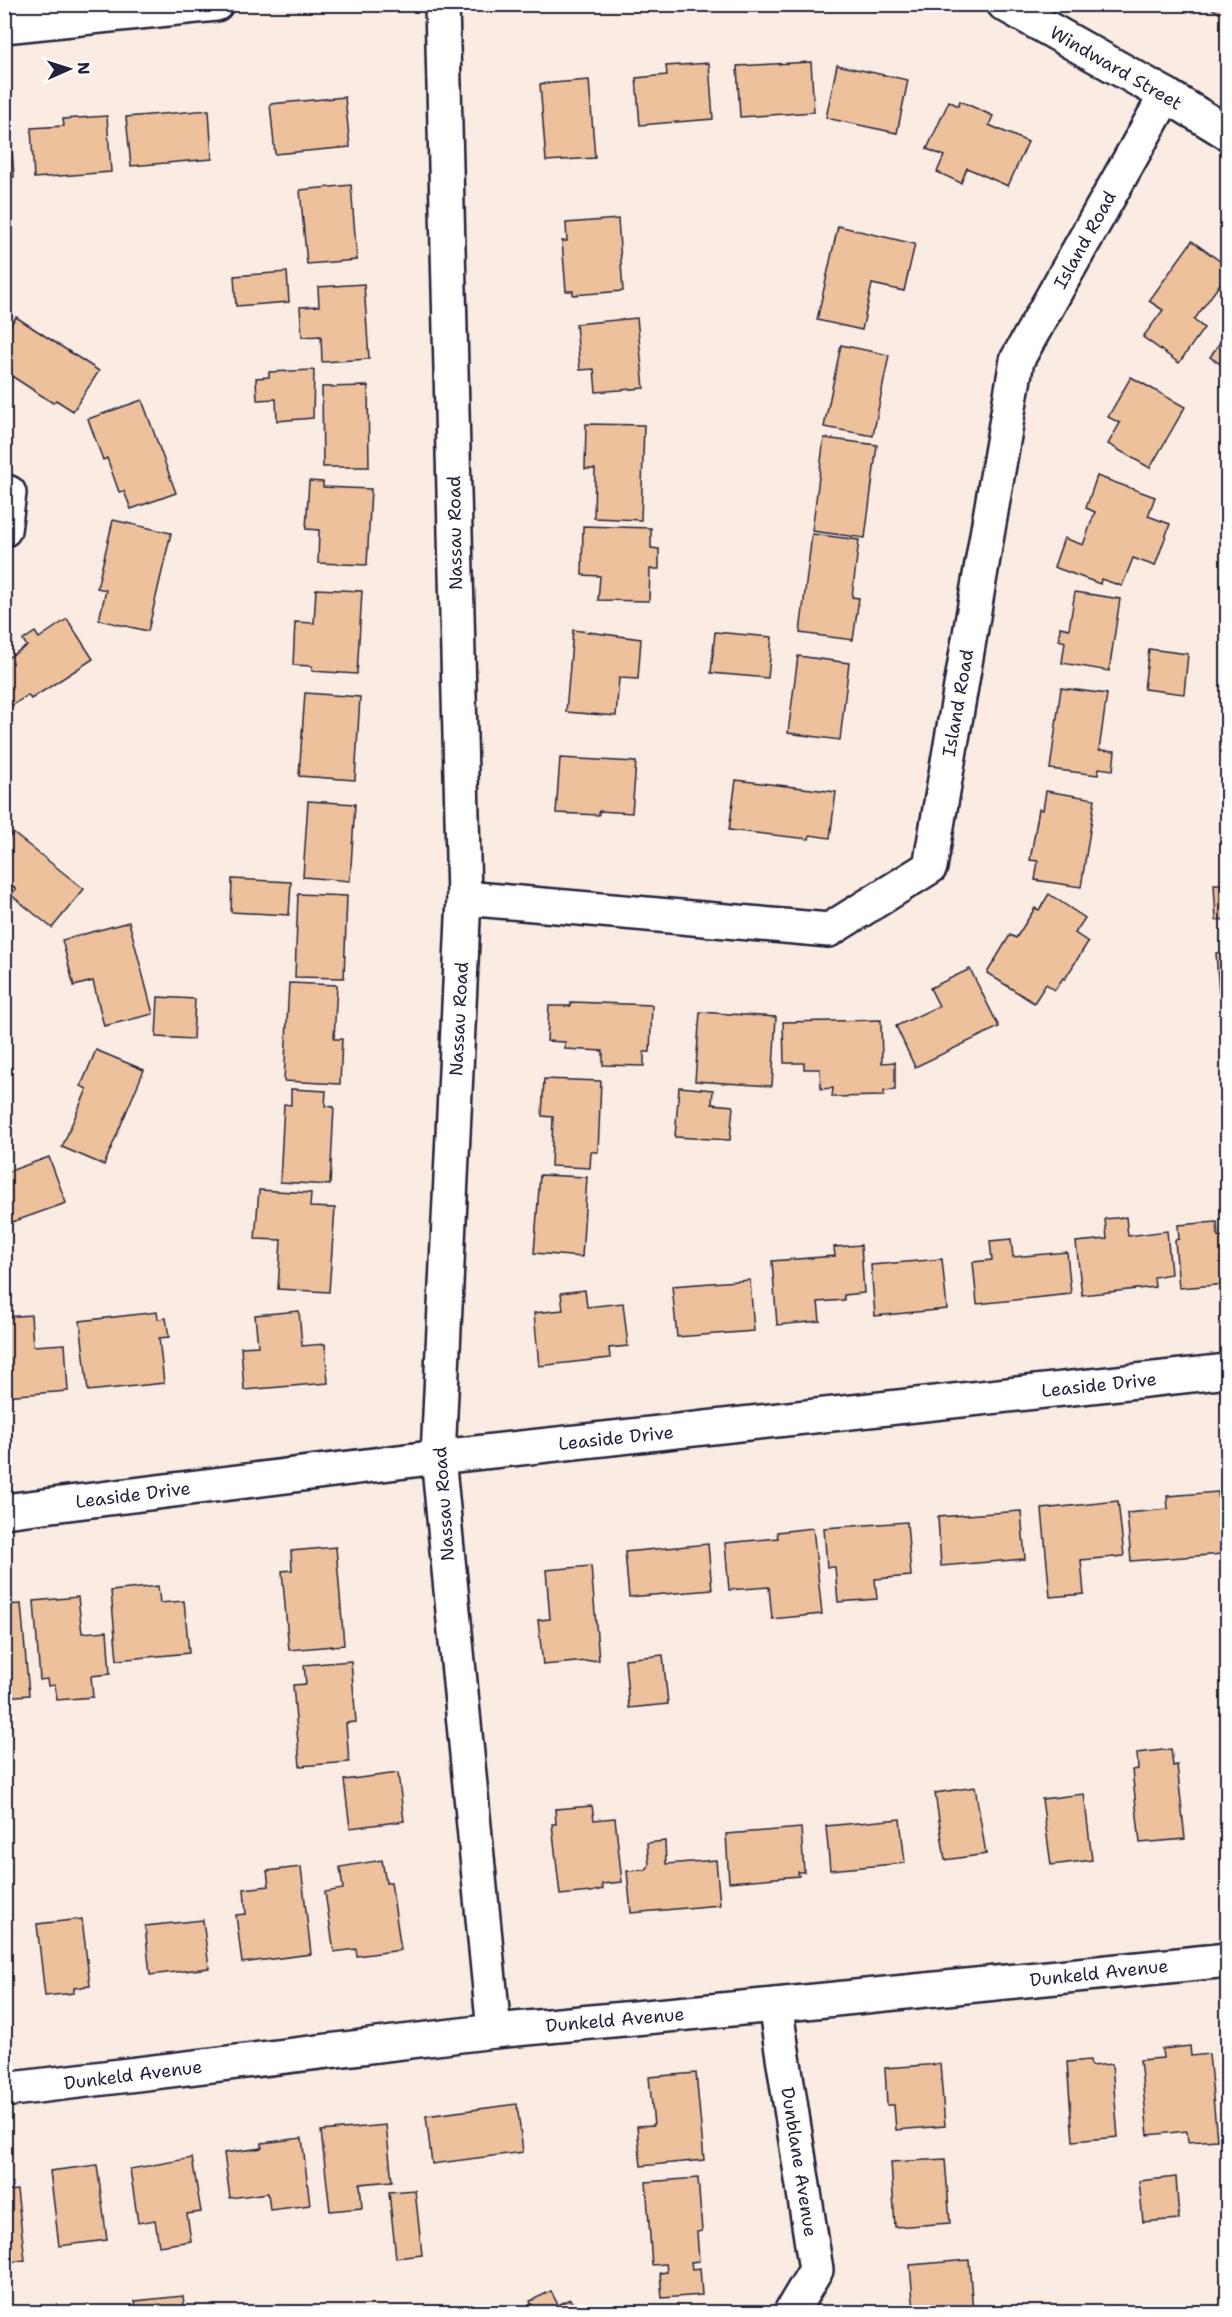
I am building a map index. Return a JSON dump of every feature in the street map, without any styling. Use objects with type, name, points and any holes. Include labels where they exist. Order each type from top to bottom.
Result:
[{"type":"street","points":[[4,26],[216,4]]},
{"type":"street","name":"Nassau Road","points":[[442,4],[465,898],[438,1457],[494,2031]]},
{"type":"street","name":"Windward Street","points":[[1004,4],[1166,95],[1227,133]]},
{"type":"street","name":"Island Road","points":[[465,898],[828,930],[930,867],[1017,360],[1166,95]]},
{"type":"street","points":[[4,491],[9,493],[4,530]]},
{"type":"street","name":"Leaside Drive","points":[[4,1511],[438,1457],[1227,1371]]},
{"type":"street","name":"Dunkeld Avenue","points":[[4,2090],[494,2031],[1227,1960]]},
{"type":"street","name":"Dunblane Avenue","points":[[775,2005],[816,2270],[792,2313]]},
{"type":"building","points":[[1211,4],[1228,4],[1228,18],[1209,7]]},
{"type":"building","points":[[811,62],[814,112],[740,117],[737,66]]},
{"type":"building","points":[[709,63],[713,119],[640,125],[636,78],[667,75],[666,66]]},
{"type":"building","points":[[837,65],[908,80],[897,133],[826,118]]},
{"type":"building","points":[[589,80],[595,158],[546,161],[540,84]]},
{"type":"building","points":[[345,97],[350,147],[275,154],[270,104]]},
{"type":"building","points":[[949,101],[958,106],[960,101],[993,116],[989,125],[1028,142],[1008,186],[967,168],[961,183],[937,172],[944,156],[927,149]]},
{"type":"building","points":[[209,110],[212,159],[131,166],[126,117]]},
{"type":"building","points":[[107,116],[111,172],[34,178],[31,128],[64,126],[63,119]]},
{"type":"building","points":[[4,123],[10,123],[14,177],[4,177]]},
{"type":"building","points":[[351,185],[357,260],[307,264],[300,190]]},
{"type":"building","points":[[618,219],[623,291],[573,295],[573,291],[566,291],[562,241],[567,241],[566,223]]},
{"type":"building","points":[[838,226],[915,244],[904,291],[872,284],[862,330],[817,320]]},
{"type":"building","points":[[1192,241],[1228,267],[1228,273],[1194,320],[1204,328],[1179,363],[1143,337],[1163,310],[1149,301]]},
{"type":"building","points":[[287,272],[289,302],[236,306],[234,276]]},
{"type":"building","points":[[364,284],[369,359],[322,362],[321,336],[302,337],[300,307],[319,306],[318,287]]},
{"type":"building","points":[[16,317],[99,371],[73,411],[56,400],[53,403],[4,371],[4,334]]},
{"type":"building","points":[[637,318],[644,388],[596,392],[594,369],[580,370],[576,324]]},
{"type":"building","points":[[1228,331],[1228,369],[1210,357]]},
{"type":"building","points":[[841,345],[889,355],[873,436],[824,427]]},
{"type":"building","points":[[314,370],[313,418],[277,421],[276,399],[257,400],[256,378],[269,377],[269,372]]},
{"type":"building","points":[[1131,377],[1185,407],[1150,468],[1108,444],[1120,423],[1108,417]]},
{"type":"building","points":[[368,386],[369,467],[323,467],[322,387]]},
{"type":"building","points":[[142,400],[176,493],[131,509],[124,491],[119,492],[107,458],[103,460],[88,419]]},
{"type":"building","points":[[586,424],[644,425],[641,520],[594,518],[595,469],[585,469]]},
{"type":"building","points":[[824,438],[877,445],[865,538],[812,531]]},
{"type":"building","points":[[1097,476],[1155,497],[1148,516],[1170,524],[1155,566],[1133,558],[1122,586],[1101,579],[1100,584],[1054,567],[1064,538],[1083,545],[1095,512],[1086,508]]},
{"type":"building","points":[[309,481],[323,482],[323,487],[371,489],[367,565],[318,563],[319,530],[306,529]]},
{"type":"building","points":[[113,520],[171,533],[148,631],[99,620],[106,590],[97,588]]},
{"type":"building","points":[[583,526],[651,528],[651,548],[659,549],[659,569],[650,569],[649,601],[598,600],[600,576],[582,575]]},
{"type":"building","points":[[812,534],[859,540],[852,597],[859,598],[853,640],[800,633]]},
{"type":"building","points":[[316,589],[362,591],[357,674],[312,671],[312,666],[293,665],[295,622],[314,623]]},
{"type":"building","points":[[1075,592],[1120,599],[1109,671],[1062,663],[1065,642],[1059,640],[1060,627],[1069,629]]},
{"type":"building","points":[[67,619],[93,659],[31,699],[28,695],[10,707],[4,698],[4,660],[27,646],[23,640],[35,632],[39,638]]},
{"type":"building","points":[[573,630],[641,639],[638,679],[619,678],[616,716],[566,712]]},
{"type":"building","points":[[715,632],[772,637],[768,678],[711,673]]},
{"type":"building","points":[[1149,649],[1188,654],[1184,694],[1144,689]]},
{"type":"building","points":[[798,656],[849,663],[840,740],[788,733]]},
{"type":"building","points":[[1061,688],[1107,694],[1099,750],[1115,751],[1113,770],[1099,768],[1098,775],[1050,769]]},
{"type":"building","points":[[305,693],[360,697],[355,780],[299,776]]},
{"type":"building","points":[[560,758],[636,762],[632,813],[599,811],[599,815],[556,813]]},
{"type":"building","points":[[736,780],[836,792],[830,838],[810,835],[809,839],[729,830]]},
{"type":"building","points":[[1046,791],[1095,799],[1081,887],[1035,880],[1038,861],[1030,860],[1039,809],[1043,810]]},
{"type":"building","points":[[308,801],[355,804],[350,881],[303,877]]},
{"type":"building","points":[[13,833],[84,889],[52,928],[11,895],[16,889],[4,880],[4,844]]},
{"type":"building","points":[[232,879],[291,882],[289,915],[231,912]]},
{"type":"building","points":[[1214,884],[1228,884],[1228,919],[1216,920]]},
{"type":"building","points":[[298,894],[347,896],[344,978],[295,977]]},
{"type":"building","points":[[1049,894],[1085,918],[1075,933],[1088,942],[1065,979],[1063,978],[1055,990],[1046,984],[1034,1003],[987,973],[1010,935],[1016,938],[1035,908],[1039,910]]},
{"type":"building","points":[[129,922],[153,1014],[104,1026],[93,981],[74,986],[62,940]]},
{"type":"building","points":[[1228,952],[1228,993],[1219,993],[1216,953]]},
{"type":"building","points":[[970,969],[999,1027],[915,1067],[896,1026],[939,1006],[930,988]]},
{"type":"building","points":[[289,983],[337,985],[334,1039],[342,1039],[340,1084],[284,1081]]},
{"type":"building","points":[[158,997],[195,999],[193,1039],[156,1037]]},
{"type":"building","points":[[571,1002],[652,1005],[650,1052],[644,1052],[644,1066],[603,1065],[603,1051],[565,1049],[565,1042],[547,1041],[549,1006],[571,1006]]},
{"type":"building","points":[[700,1012],[776,1017],[772,1086],[695,1081]]},
{"type":"building","points":[[881,1020],[882,1063],[895,1062],[895,1090],[884,1091],[884,1096],[832,1097],[833,1088],[821,1089],[820,1069],[804,1069],[804,1063],[784,1063],[783,1022]]},
{"type":"building","points":[[96,1050],[144,1070],[104,1165],[62,1147],[87,1089],[81,1086]]},
{"type":"building","points":[[544,1079],[601,1081],[598,1152],[591,1152],[590,1168],[551,1166],[553,1117],[542,1116]]},
{"type":"building","points":[[679,1087],[713,1090],[712,1104],[733,1106],[730,1140],[675,1137]]},
{"type":"building","points":[[291,1089],[326,1091],[325,1106],[334,1107],[330,1185],[280,1182],[284,1104],[291,1105]]},
{"type":"building","points":[[49,1157],[66,1203],[4,1225],[4,1173]]},
{"type":"building","points":[[540,1175],[587,1177],[582,1257],[534,1253]]},
{"type":"building","points":[[259,1190],[311,1193],[310,1207],[335,1208],[329,1292],[278,1289],[281,1240],[255,1239]]},
{"type":"building","points":[[1126,1217],[1128,1236],[1167,1231],[1171,1274],[1154,1277],[1155,1287],[1082,1295],[1076,1242],[1107,1239],[1105,1219]]},
{"type":"building","points":[[1217,1222],[1218,1237],[1228,1236],[1228,1284],[1179,1288],[1175,1240],[1179,1239],[1178,1225]]},
{"type":"building","points":[[1011,1239],[1013,1257],[1067,1252],[1071,1294],[977,1304],[973,1262],[992,1260],[990,1241]]},
{"type":"building","points":[[861,1245],[864,1293],[844,1295],[844,1300],[818,1302],[820,1321],[777,1325],[772,1261],[835,1256],[834,1247]]},
{"type":"building","points":[[942,1259],[947,1309],[875,1316],[871,1265]]},
{"type":"building","points":[[750,1280],[754,1331],[677,1337],[672,1286]]},
{"type":"building","points":[[585,1290],[587,1307],[623,1303],[628,1346],[609,1348],[610,1358],[539,1366],[534,1313],[563,1310],[561,1293]]},
{"type":"building","points":[[299,1311],[302,1346],[325,1344],[328,1383],[244,1390],[241,1347],[258,1346],[255,1315]]},
{"type":"building","points":[[157,1312],[158,1319],[166,1318],[169,1337],[159,1338],[164,1383],[88,1391],[80,1321]]},
{"type":"building","points":[[31,1315],[33,1346],[65,1344],[68,1391],[4,1396],[4,1317]]},
{"type":"building","points":[[1218,1492],[1223,1554],[1131,1561],[1127,1513],[1168,1509],[1167,1496]]},
{"type":"building","points":[[1118,1501],[1124,1556],[1081,1560],[1084,1594],[1050,1597],[1042,1509]]},
{"type":"building","points":[[1021,1511],[1025,1559],[941,1566],[938,1517]]},
{"type":"building","points":[[907,1522],[911,1576],[875,1579],[877,1599],[838,1602],[835,1567],[827,1567],[824,1528]]},
{"type":"building","points":[[813,1528],[822,1614],[772,1619],[769,1587],[729,1590],[725,1543],[778,1538],[777,1532]]},
{"type":"building","points":[[708,1544],[712,1590],[629,1597],[625,1552]]},
{"type":"building","points":[[336,1547],[344,1645],[289,1650],[282,1571],[292,1570],[291,1551]]},
{"type":"building","points":[[591,1566],[599,1660],[543,1665],[538,1620],[550,1619],[546,1570]]},
{"type":"building","points":[[158,1586],[160,1603],[184,1601],[189,1653],[117,1660],[111,1591]]},
{"type":"building","points":[[78,1597],[82,1633],[107,1631],[110,1674],[91,1676],[93,1697],[57,1700],[55,1685],[48,1686],[47,1679],[40,1680],[34,1601]]},
{"type":"building","points":[[21,1604],[29,1695],[4,1697],[4,1605]]},
{"type":"building","points":[[663,1655],[668,1704],[629,1708],[625,1659]]},
{"type":"building","points":[[351,1661],[356,1722],[346,1723],[349,1762],[300,1766],[293,1685],[306,1684],[304,1665]]},
{"type":"building","points":[[1171,1749],[1173,1766],[1177,1765],[1185,1839],[1140,1843],[1132,1770],[1138,1769],[1137,1753]]},
{"type":"building","points":[[398,1773],[404,1821],[350,1828],[344,1780]]},
{"type":"building","points":[[975,1787],[986,1854],[945,1860],[935,1793]]},
{"type":"building","points":[[1084,1794],[1092,1860],[1051,1865],[1042,1799]]},
{"type":"building","points":[[592,1806],[594,1820],[615,1818],[622,1882],[602,1884],[603,1889],[591,1892],[560,1895],[552,1824],[556,1824],[555,1809]]},
{"type":"building","points":[[900,1819],[905,1863],[830,1870],[826,1826]]},
{"type":"building","points":[[801,1828],[804,1872],[798,1872],[799,1876],[729,1882],[726,1834]]},
{"type":"building","points":[[665,1841],[666,1864],[716,1860],[720,1905],[631,1913],[627,1871],[646,1870],[649,1865],[647,1843]]},
{"type":"building","points":[[382,1860],[386,1883],[391,1882],[401,1950],[357,1956],[356,1949],[334,1952],[325,1892],[343,1889],[340,1867]]},
{"type":"building","points":[[301,1867],[311,1954],[242,1963],[236,1915],[246,1914],[244,1889],[269,1886],[267,1871]]},
{"type":"building","points":[[82,1919],[90,1986],[74,1988],[74,1993],[45,1996],[37,1924]]},
{"type":"building","points":[[203,1920],[209,1968],[150,1975],[145,1926]]},
{"type":"building","points":[[1190,2046],[1191,2056],[1209,2054],[1217,2140],[1188,2142],[1187,2131],[1148,2135],[1140,2060],[1163,2058],[1162,2049]]},
{"type":"building","points":[[1090,2060],[1091,2066],[1112,2064],[1118,2137],[1073,2141],[1067,2062]]},
{"type":"building","points":[[940,2064],[945,2126],[896,2130],[894,2105],[887,2105],[885,2068]]},
{"type":"building","points":[[696,2073],[704,2160],[641,2166],[637,2126],[654,2125],[649,2077]]},
{"type":"building","points":[[517,2104],[523,2152],[432,2164],[426,2116]]},
{"type":"building","points":[[386,2125],[392,2181],[360,2184],[362,2208],[330,2211],[321,2131]]},
{"type":"building","points":[[302,2138],[310,2205],[270,2210],[268,2193],[230,2198],[224,2153],[262,2148],[262,2143]]},
{"type":"building","points":[[192,2158],[201,2212],[187,2214],[191,2241],[159,2246],[155,2220],[138,2223],[130,2169]]},
{"type":"building","points":[[945,2159],[950,2223],[895,2227],[891,2162]]},
{"type":"building","points":[[97,2165],[107,2240],[59,2246],[50,2171]]},
{"type":"building","points":[[1176,2177],[1179,2219],[1143,2222],[1139,2181]]},
{"type":"building","points":[[698,2178],[702,2231],[697,2232],[699,2261],[691,2262],[692,2269],[700,2268],[702,2295],[662,2298],[660,2273],[667,2272],[666,2264],[652,2265],[646,2182]]},
{"type":"building","points":[[17,2190],[25,2260],[4,2263],[4,2192]]},
{"type":"building","points":[[415,2190],[422,2255],[396,2258],[389,2192]]},
{"type":"building","points":[[969,2260],[973,2312],[914,2312],[910,2265]]},
{"type":"building","points":[[551,2291],[558,2305],[570,2299],[577,2312],[535,2312],[530,2301]]},
{"type":"building","points":[[183,2296],[185,2312],[137,2312],[135,2301]]}]
